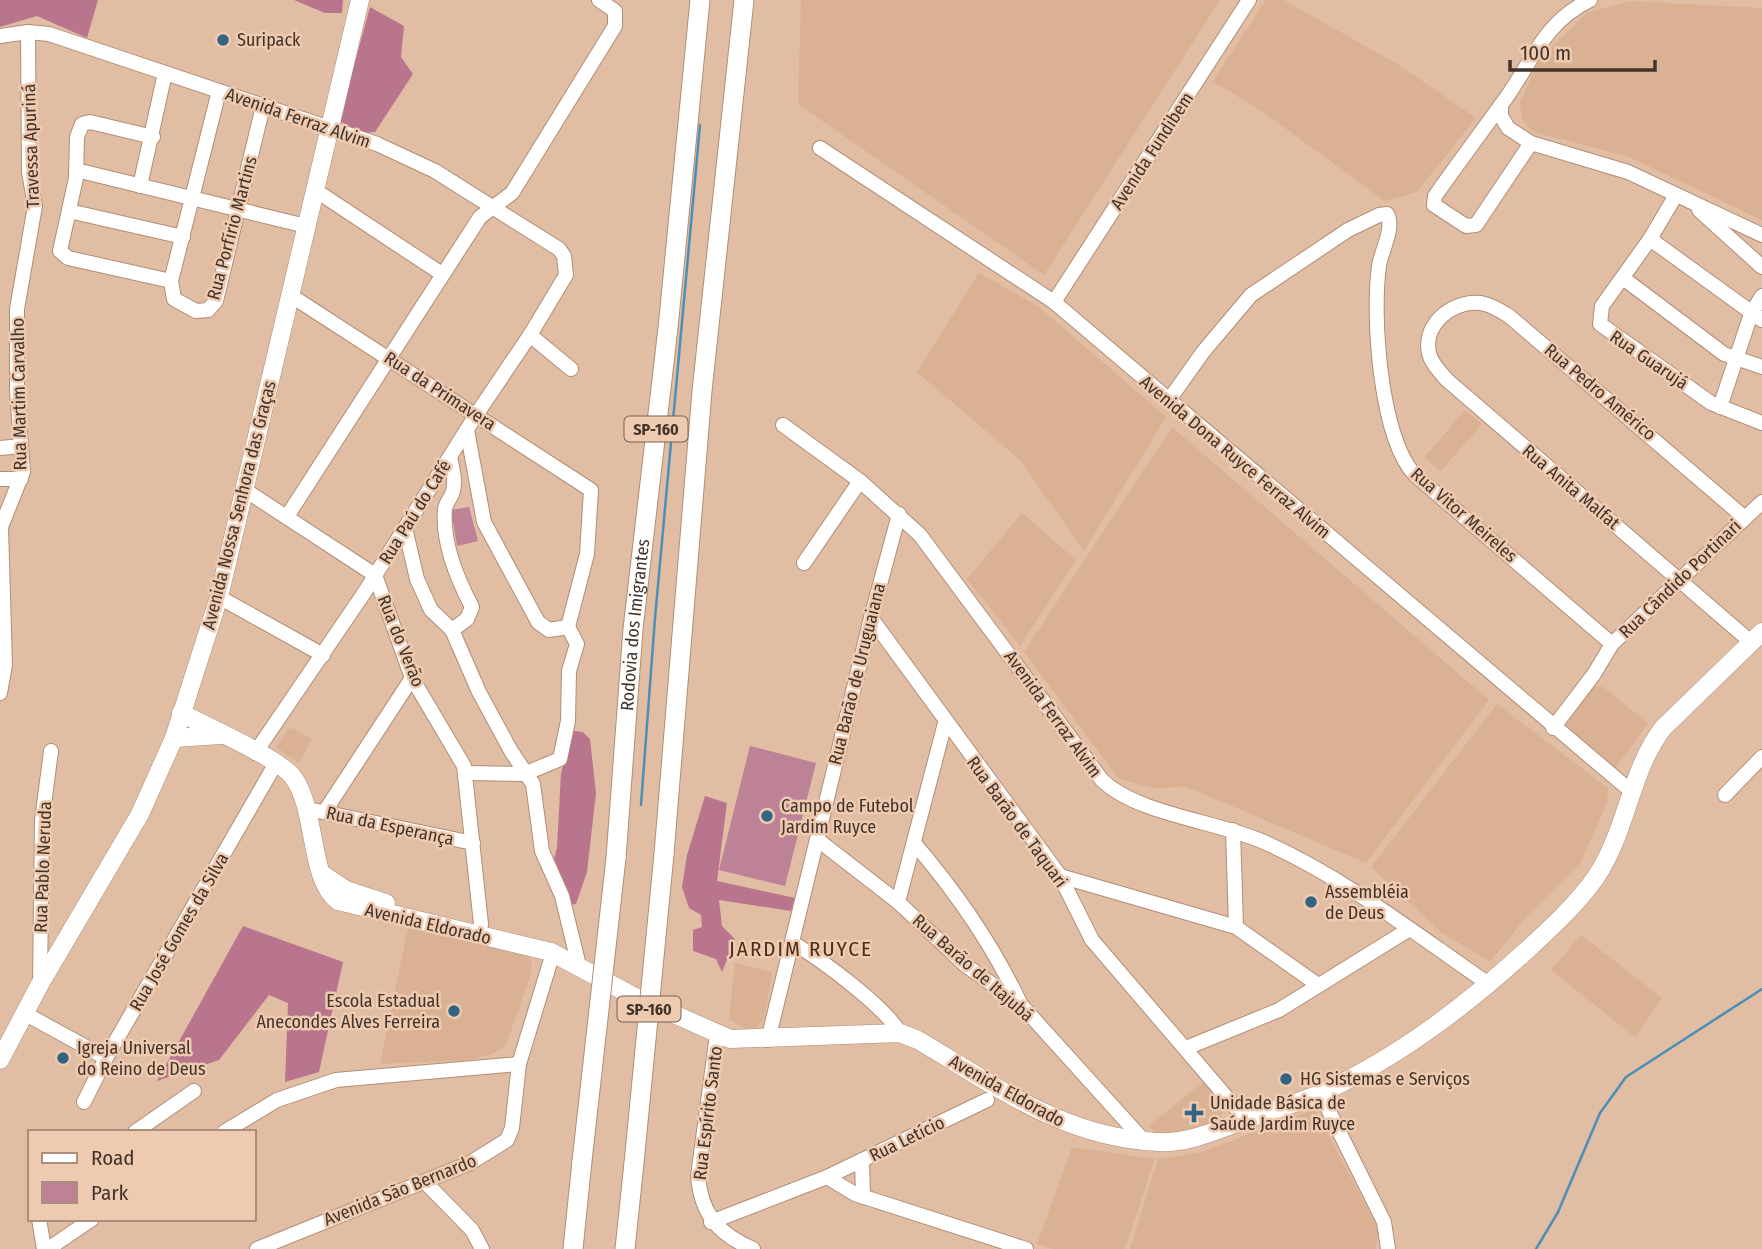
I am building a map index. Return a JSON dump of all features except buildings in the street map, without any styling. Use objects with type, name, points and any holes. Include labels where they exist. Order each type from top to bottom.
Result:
[{"type":"highway","name":"Rodovia dos Imigrantes","points":[[573,1249],[616,858],[633,629],[668,328],[699,0]]},
{"type":"highway","name":"SP-160","points":[[625,1249],[664,854],[702,391],[744,0]]},
{"type":"main road","name":"Avenida Nossa Senhora das Graças","points":[[0,1058],[40,984],[140,814],[174,738],[219,597],[360,0]]},
{"type":"main road","name":"Avenida Eldorado","points":[[181,713],[276,764],[293,777],[316,810],[322,874],[327,890],[338,901],[480,929],[552,953],[631,995],[717,1035],[743,1041],[900,1033],[918,1040],[1068,1125],[1144,1141],[1171,1142],[1193,1138],[1320,1093],[1397,1050],[1490,985],[1571,907],[1596,877],[1663,728],[1757,637]]},
{"type":"main road","points":[[174,738],[221,735]]},
{"type":"street","points":[[288,516],[480,217],[512,193],[617,20],[615,11],[599,0]]},
{"type":"street","name":"Avenida Fundibem","points":[[1054,302],[1249,0]]},
{"type":"street","points":[[1531,143],[1476,225],[1466,226],[1436,208],[1435,196],[1501,105],[1550,27],[1563,15],[1590,0]]},
{"type":"street","name":"Avenida Ferraz Alvim","points":[[0,36],[28,32],[66,39],[377,144],[418,161],[559,249],[566,266]]},
{"type":"street","name":"Travessa Apuriná","points":[[18,301],[35,206],[29,172],[28,32]]},
{"type":"street","points":[[140,186],[153,137],[165,73]]},
{"type":"street","points":[[153,137],[86,122],[79,129],[76,170],[60,251],[64,257],[171,281],[219,91]]},
{"type":"street","points":[[1501,105],[1501,116],[1508,128],[1531,143],[1582,155],[1628,172],[1762,235]]},
{"type":"street","name":"Rua Porfírio Martins","points":[[171,281],[172,294],[178,304],[196,311],[212,307],[263,106]]},
{"type":"street","name":"Avenida Dona Ruyce Ferraz Alvim","points":[[820,148],[1054,302],[1553,728],[1632,792]]},
{"type":"street","points":[[76,170],[306,226]]},
{"type":"street","points":[[315,190],[442,274]]},
{"type":"street","points":[[1682,197],[1762,267]]},
{"type":"street","name":"Rua Guarujá","points":[[1682,197],[1600,313],[1600,324],[1604,330],[1720,407],[1762,423]]},
{"type":"street","points":[[69,211],[183,237]]},
{"type":"street","name":"Rua Vitor Meireles","points":[[1169,400],[1239,307],[1259,289],[1348,230],[1378,215],[1389,216],[1390,224],[1379,264],[1377,330],[1389,417],[1399,452],[1415,475],[1612,644]]},
{"type":"street","points":[[1650,239],[1757,317]]},
{"type":"street","name":"Rua Paú do Café","points":[[255,752],[323,655],[475,415],[530,335],[560,285],[566,266]]},
{"type":"street","points":[[1623,278],[1714,348],[1735,360],[1762,367]]},
{"type":"street","name":"Rua da Primavera","points":[[290,295],[589,487],[592,495],[587,555],[568,627]]},
{"type":"street","points":[[1720,407],[1735,360],[1757,317],[1762,296]]},
{"type":"street","name":"Rua Martim Carvalho","points":[[0,693],[5,665],[2,641],[1,527],[24,466],[17,391],[18,301]]},
{"type":"street","name":"Rua Pedro Américo","points":[[1442,315],[1469,302],[1484,303],[1509,316],[1745,518]]},
{"type":"street","name":"Rua Anita Malfat","points":[[1442,315],[1434,325],[1428,343],[1429,355],[1447,380],[1681,581],[1757,637]]},
{"type":"street","points":[[530,335],[571,369]]},
{"type":"street","name":"Avenida Ferraz Alvim","points":[[783,425],[860,481],[899,514],[940,560],[1101,779],[1113,791],[1132,800],[1233,830],[1310,864],[1490,985]]},
{"type":"street","points":[[466,773],[524,774],[556,763],[565,748],[569,671],[577,644],[568,627],[550,630],[538,622],[489,532],[481,510],[467,430]]},
{"type":"street","points":[[0,448],[21,446]]},
{"type":"street","points":[[450,457],[454,478],[453,493],[445,507],[450,552],[455,575],[472,607],[467,619],[452,630]]},
{"type":"street","points":[[0,479],[21,479]]},
{"type":"street","points":[[804,563],[860,481]]},
{"type":"street","name":"Rua do Verão","points":[[245,490],[375,575],[412,678],[466,773],[480,929]]},
{"type":"street","name":"Rua Cândido Portinari","points":[[1553,728],[1594,674],[1612,644],[1762,502]]},
{"type":"street","name":"Rua Barão de Uruguaiana","points":[[768,1040],[899,514]]},
{"type":"street","points":[[405,528],[417,579],[431,610],[452,630],[480,692],[524,774],[533,784],[542,850],[562,896],[579,966]]},
{"type":"street","points":[[219,597],[323,655]]},
{"type":"street","name":"Rua Barão de Taquari","points":[[871,618],[945,723],[1060,876],[1092,940],[1246,1120]]},
{"type":"street","points":[[316,810],[412,678]]},
{"type":"street","points":[[898,902],[945,723]]},
{"type":"street","name":"Rua Pablo Neruda","points":[[40,984],[42,820],[51,751]]},
{"type":"street","points":[[1725,795],[1762,757]]},
{"type":"street","name":"Rua José Gomes da Silva","points":[[84,1102],[106,1058],[276,764]]},
{"type":"street","name":"Rua da Esperança","points":[[316,810],[473,843]]},
{"type":"street","points":[[1233,830],[1236,927]]},
{"type":"street","name":"Rua Barão de Itajubá","points":[[818,839],[898,902],[964,964],[1022,1006],[1144,1141]]},
{"type":"street","points":[[914,843],[956,894],[1002,966],[1022,1006]]},
{"type":"street","points":[[1060,876],[1236,927],[1318,985]]},
{"type":"street","points":[[1186,1048],[1279,1010],[1408,930]]},
{"type":"street","points":[[793,943],[813,955],[887,1016],[900,1033]]},
{"type":"street","points":[[226,1130],[277,1101],[336,1080],[519,1063],[552,953]]},
{"type":"street","points":[[24,1013],[106,1058]]},
{"type":"street","name":"Rua Espírito Santo","points":[[711,1222],[699,1195],[698,1176],[717,1035]]},
{"type":"street","name":"Avenida São Bernardo","points":[[257,1249],[487,1155],[507,1140],[512,1128],[519,1063]]},
{"type":"street","points":[[138,1130],[194,1091]]},
{"type":"street","points":[[1320,1093],[1384,1222],[1388,1249]]},
{"type":"street","name":"Rua Letício","points":[[711,1222],[827,1177],[987,1100]]},
{"type":"street","points":[[862,1160],[863,1196]]},
{"type":"street","points":[[827,1177],[839,1188],[1026,1249]]},
{"type":"street","points":[[425,1182],[472,1230],[482,1249]]},
{"type":"street","points":[[39,1221],[46,1249],[89,1221]]},
{"type":"street","points":[[711,1222],[726,1235],[753,1249]]},
{"type":"shaded area","points":[[0,0],[98,0],[87,38],[37,16],[0,27]]},
{"type":"shaded area","points":[[294,0],[343,0],[342,13],[325,13]]},
{"type":"shaded area","points":[[801,0],[1220,0],[1044,275],[798,104]]},
{"type":"shaded area","points":[[1266,0],[1284,0],[1399,65],[1476,118],[1417,192],[1385,201],[1267,115],[1213,81]]},
{"type":"shaded area","points":[[1630,1],[1762,8],[1762,220],[1629,157],[1534,132],[1522,120],[1520,102],[1539,59],[1587,13]]},
{"type":"shaded area","points":[[370,7],[404,26],[401,57],[413,74],[375,132],[362,133],[339,121]]},
{"type":"shaded area","points":[[979,273],[1038,306],[1166,417],[1084,551],[1019,459],[917,372]]},
{"type":"shaded area","points":[[1465,410],[1482,424],[1441,471],[1424,458]]},
{"type":"shaded area","points":[[1172,427],[1489,700],[1366,863],[1187,787],[1153,788],[1119,779],[1024,652]]},
{"type":"shaded area","points":[[1022,513],[1076,560],[1020,646],[967,579]]},
{"type":"shaded area","points":[[1595,686],[1603,687],[1648,723],[1615,769],[1562,721]]},
{"type":"shaded area","points":[[1497,704],[1608,788],[1607,803],[1580,863],[1527,916],[1490,962],[1442,933],[1371,867]]},
{"type":"shaded area","points":[[290,727],[312,739],[299,763],[276,747]]},
{"type":"shaded area","points":[[574,731],[583,732],[590,739],[596,793],[587,872],[576,904],[569,905],[552,866],[557,848],[561,773]]},
{"type":"shaded area","points":[[705,796],[727,803],[717,881],[795,898],[791,911],[719,900],[722,926],[735,939],[722,972],[716,959],[693,951],[693,930],[702,927],[701,915],[689,908],[682,887],[687,855]]},
{"type":"shaded area","name":"Escola Estadual Anecondes Alves Ferreira","points":[[409,923],[527,955],[532,962],[530,977],[506,1045],[492,1054],[469,1060],[380,1064]]},
{"type":"shaded area","points":[[243,926],[343,962],[319,1072],[285,1082],[288,1003],[269,995],[219,1060],[157,1081]]},
{"type":"shaded area","points":[[1581,935],[1662,998],[1635,1037],[1551,970]]},
{"type":"shaded area","points":[[735,963],[772,972],[764,1019],[756,1028],[744,1029],[729,1019]]},
{"type":"shaded area","name":"Unidade Básica de Saúde Jardim Ruyce","points":[[1203,1082],[1224,1109],[1221,1117],[1210,1125],[1162,1140],[1149,1126]]},
{"type":"shaded area","points":[[1315,1109],[1379,1231],[1375,1249],[1130,1249],[1158,1159],[1202,1152]]},
{"type":"shaded area","points":[[1072,1147],[1155,1159],[1125,1249],[1053,1249],[1037,1244]]},
{"type":"green space","points":[[469,507],[478,541],[457,546],[451,510]]},
{"type":"green space","name":"Campo de Futebol Jardim Ruyce","points":[[750,746],[816,763],[785,886],[719,870]]},
{"type":"waterway","points":[[641,805],[655,618],[700,125]]},
{"type":"waterway","points":[[1536,1249],[1558,1212],[1600,1113],[1626,1077],[1762,989]]},
{"type":"place","name":"Suripack","points":[[223,40]]},
{"type":"place","name":"Campo de Futebol Jardim Ruyce","points":[[767,816]]},
{"type":"place","name":"Assembléia de Deus","points":[[1311,902]]},
{"type":"place","name":"Escola Estadual Anecondes Alves Ferreira","points":[[454,1011]]},
{"type":"place","name":"Igreja Universal do Reino de Deus","points":[[63,1058]]},
{"type":"place","name":"HG Sistemas e Serviços","points":[[1286,1079]]},
{"type":"place","name":"Unidade Básica de Saúde Jardim Ruyce","points":[[1194,1113]]},
{"type":"district","name":"JARDIM RUYCE","points":[[801,949]]}]
